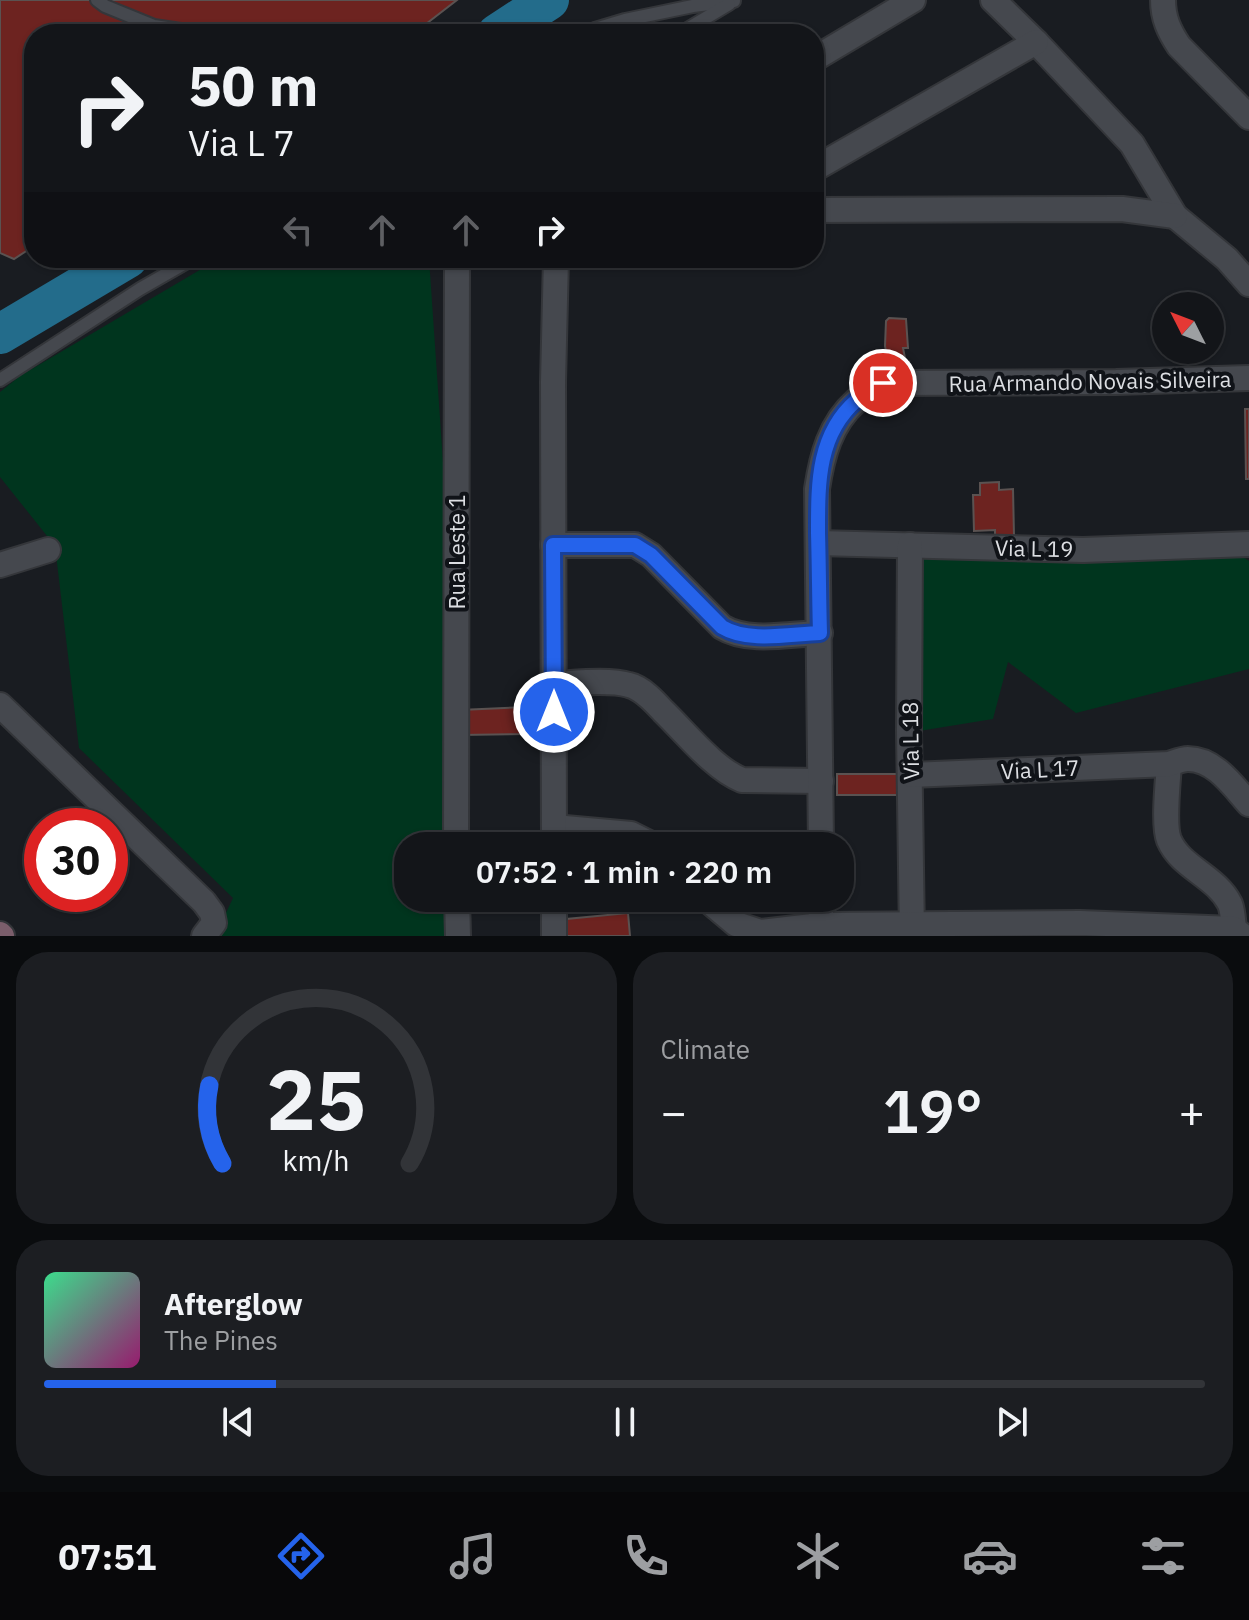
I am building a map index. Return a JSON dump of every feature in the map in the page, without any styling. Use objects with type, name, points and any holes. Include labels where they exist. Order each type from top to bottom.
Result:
[{"type":"street","points":[[824,53],[913,0]]},
{"type":"street","points":[[993,0],[1132,144],[1175,216],[1227,259],[1249,284]]},
{"type":"street","points":[[1163,0],[1165,21],[1179,46],[1249,117]]},
{"type":"street","points":[[824,163],[1036,42]]},
{"type":"street","points":[[824,210],[1122,209],[1175,216]]},
{"type":"street","name":"Rua Leste 1","points":[[456,832],[457,268]]},
{"type":"street","points":[[554,832],[556,268]]},
{"type":"street","name":"Rua Armando Novais Silveira","points":[[818,543],[817,489],[821,460],[828,442],[846,411],[857,399],[883,383],[1249,378]]},
{"type":"street","points":[[818,543],[821,832]]},
{"type":"street","name":"Via L 19","points":[[818,543],[1083,550],[1249,544]]},
{"type":"street","points":[[553,545],[635,545],[651,555],[722,627],[732,633],[746,636],[820,633]]},
{"type":"street","name":"Via L 18","points":[[910,545],[912,931]]},
{"type":"street","points":[[0,565],[48,550]]},
{"type":"street","points":[[554,684],[631,685],[656,704],[720,767],[742,780],[821,781]]},
{"type":"street","points":[[0,705],[204,902],[212,913],[214,923],[204,936]]},
{"type":"street","name":"Via L 17","points":[[911,775],[1169,764],[1187,759],[1210,766],[1249,804]]},
{"type":"street","points":[[722,912],[736,924],[760,932],[1239,932],[1223,894],[1181,856],[1168,837],[1169,764]]},
{"type":"street","points":[[457,912],[458,936]]},
{"type":"street","points":[[554,912],[554,936]]},
{"type":"lane","points":[[97,0],[149,24]]},
{"type":"lane","points":[[612,24],[693,6],[735,1]]},
{"type":"lane","points":[[696,24],[735,1]]},
{"type":"lane","points":[[0,380],[177,268]]},
{"type":"green space","points":[[203,268],[430,268],[460,710],[462,832],[394,832],[394,912],[462,912],[463,936],[215,936],[233,898],[79,748],[55,546],[0,477],[0,392],[20,376]]},
{"type":"green space","points":[[914,539],[1239,554],[1249,561],[1249,669],[1076,713],[1008,662],[993,719],[913,732]]},
{"type":"building","points":[[0,0],[457,0],[426,24],[24,24],[24,252],[14,259],[0,253]]},
{"type":"building","points":[[889,318],[906,319],[908,348],[903,348],[906,363],[909,362],[908,368],[889,367],[885,346],[886,321]]},
{"type":"building","points":[[1245,409],[1249,409],[1249,479],[1246,479]]},
{"type":"building","points":[[999,482],[999,490],[1013,489],[1014,536],[995,537],[995,530],[974,531],[973,495],[980,495],[980,483]]},
{"type":"building","points":[[527,707],[528,734],[460,735],[460,710]]},
{"type":"building","points":[[837,774],[901,774],[901,795],[837,795]]},
{"type":"building","points":[[628,913],[630,936],[557,936],[556,920]]},
{"type":"waterway","points":[[512,24],[549,0]]},
{"type":"waterway","points":[[0,334],[111,268]]},
{"type":"route","points":[[554,712],[553,545],[635,545],[651,555],[722,627],[732,633],[746,636],[820,633],[817,489],[821,460],[846,411],[857,399],[883,383]]}]
